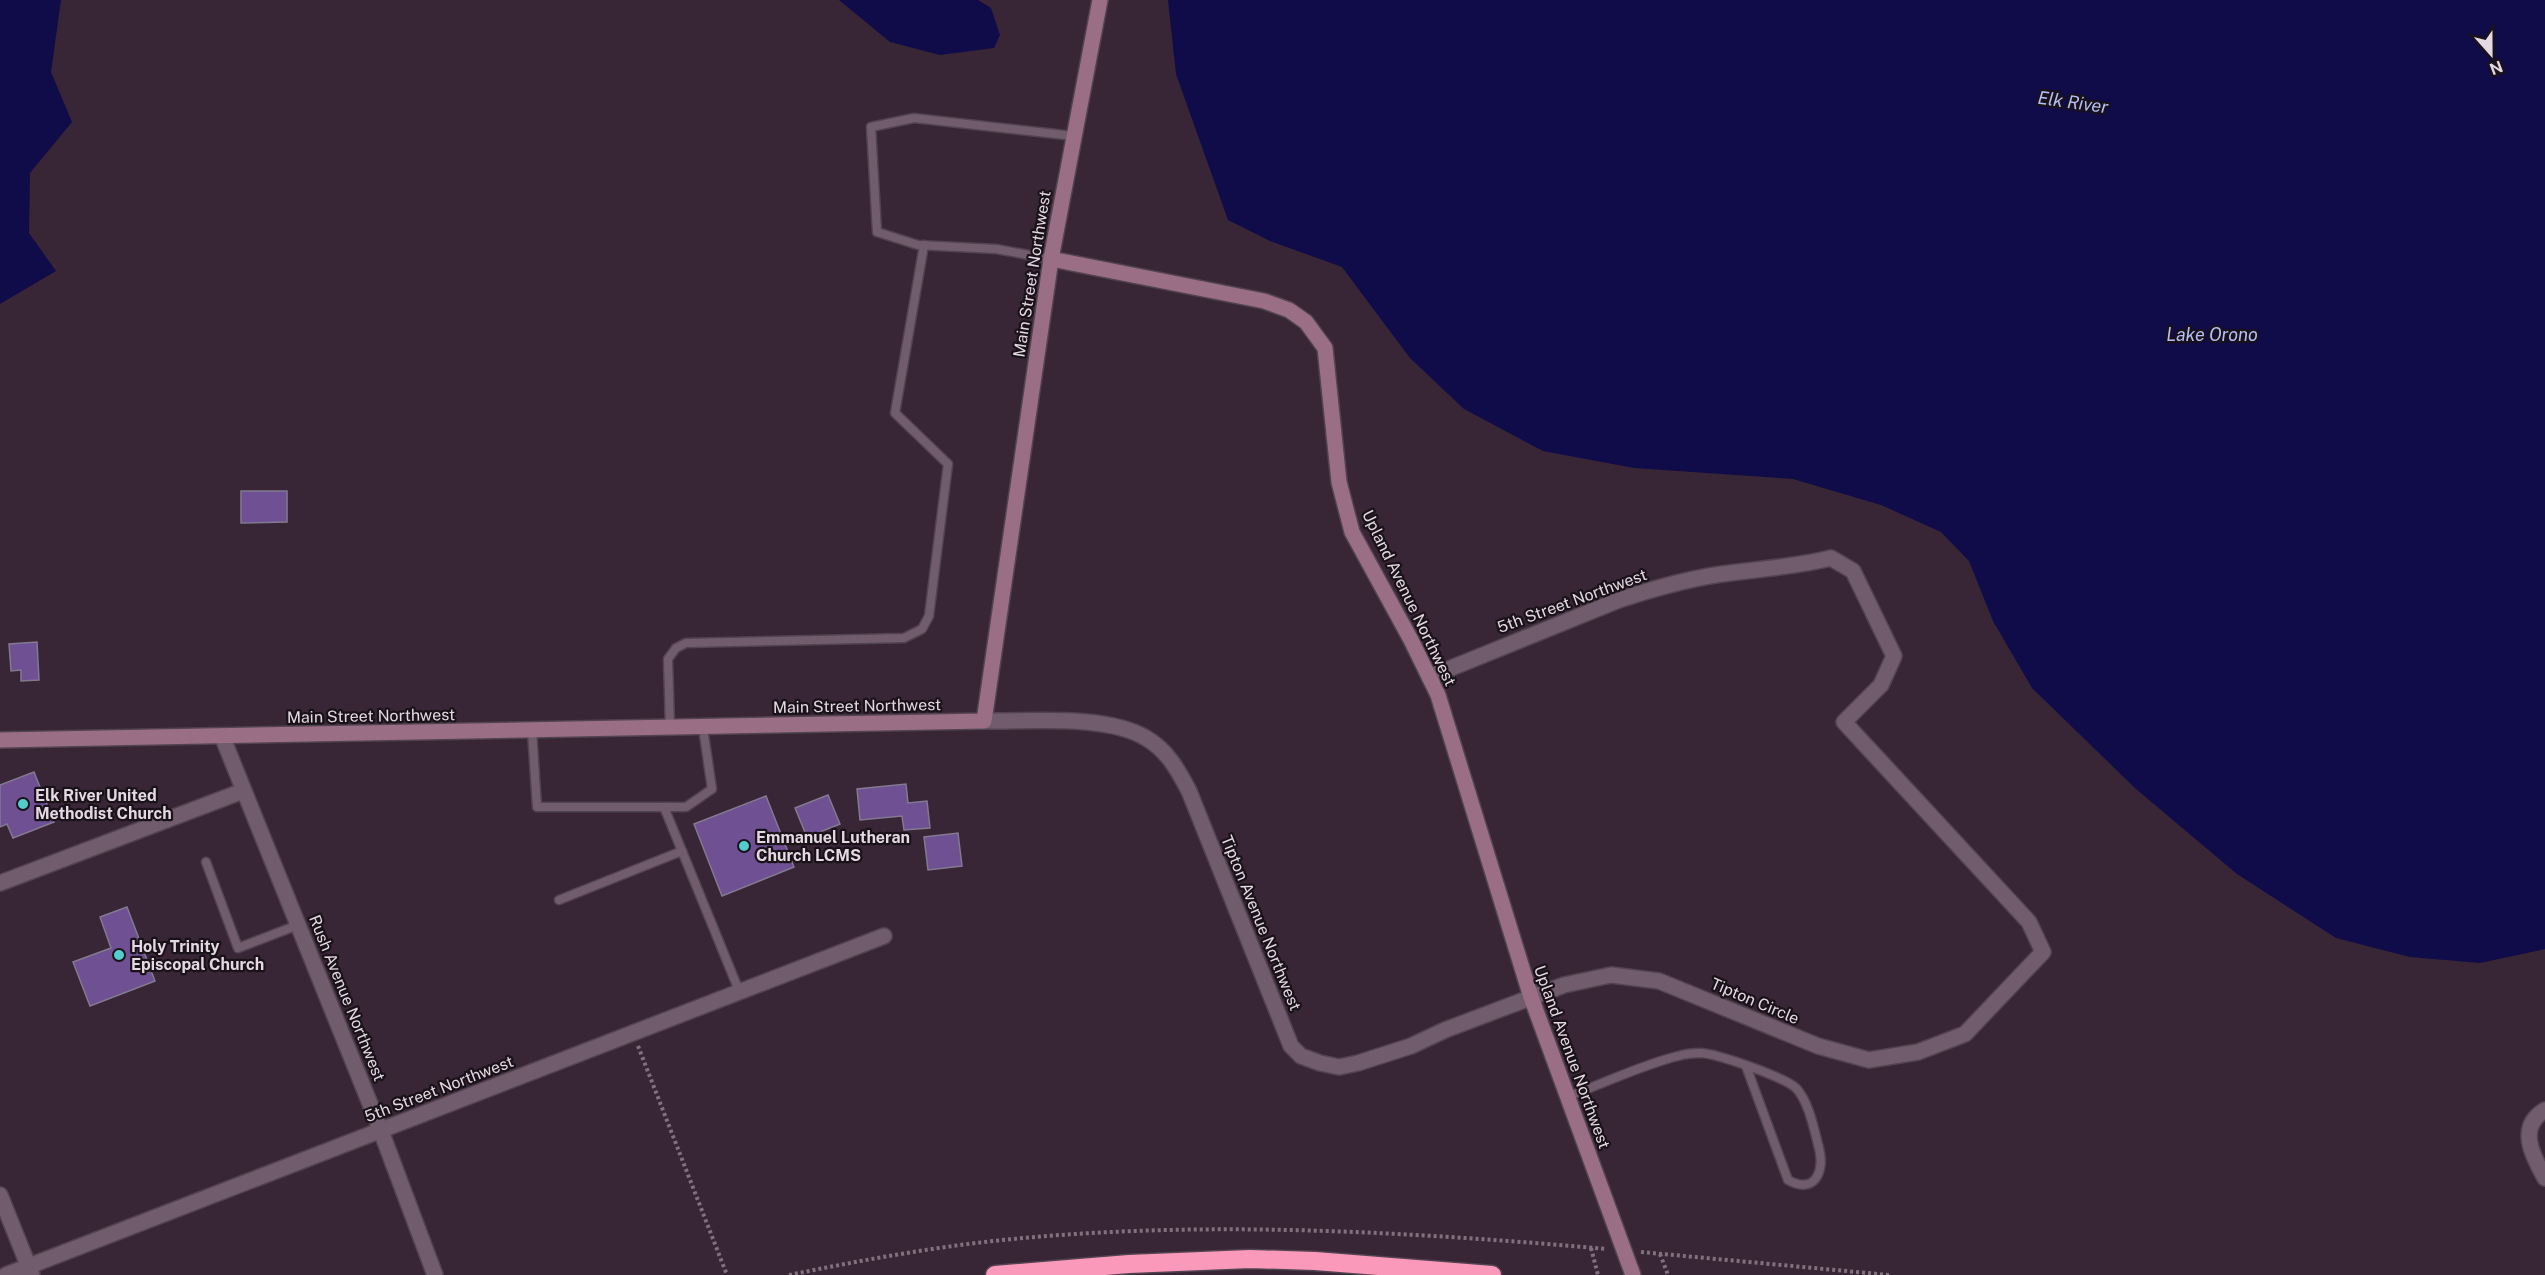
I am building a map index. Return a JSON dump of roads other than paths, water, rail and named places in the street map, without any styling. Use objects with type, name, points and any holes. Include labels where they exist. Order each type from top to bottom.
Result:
[{"type":"highway","points":[[994,1275],[1130,1264],[1250,1259],[1315,1261],[1492,1275]]},
{"type":"street","name":"Main Street Northwest","points":[[0,740],[984,721],[1051,259],[1100,0]]},
{"type":"street","name":"Upland Avenue Northwest","points":[[1051,259],[1235,294],[1288,310],[1306,322],[1325,348],[1339,482],[1352,532],[1429,676],[1448,724],[1490,871],[1531,997],[1633,1275]]},
{"type":"street","name":"5th Street Northwest","points":[[1429,676],[1619,600],[1648,591],[1718,574],[1804,565],[1831,558],[1852,571],[1894,656],[1881,685],[1844,722],[2029,922],[2043,952],[1965,1035]]},
{"type":"street","name":"Tipton Avenue Northwest","points":[[984,721],[1106,725],[1128,729],[1146,738],[1163,751],[1177,767],[1189,791],[1291,1046],[1301,1056],[1339,1067],[1358,1063],[1411,1046],[1531,997]]},
{"type":"street","name":"Rush Avenue Northwest","points":[[222,736],[381,1131],[435,1275]]},
{"type":"street","points":[[0,883],[243,790]]},
{"type":"street","name":"5th Street Northwest","points":[[6,1275],[31,1271],[381,1131],[634,1035],[884,936]]},
{"type":"street","name":"Tipton Circle","points":[[1531,997],[1587,979],[1611,975],[1635,976],[1659,981],[1818,1046],[1869,1060],[1918,1052],[1965,1035]]},
{"type":"street","points":[[2545,1110],[2537,1115],[2528,1130],[2530,1148],[2545,1178]]},
{"type":"street","points":[[0,1195],[31,1271]]},
{"type":"lane","points":[[1051,259],[996,249],[924,245],[877,232],[871,127],[914,118],[1074,136]]},
{"type":"lane","points":[[670,728],[668,659],[676,648],[686,643],[904,638],[922,629],[929,616],[948,464],[895,413],[924,245]]},
{"type":"lane","points":[[532,731],[537,807],[686,807],[712,789],[703,728]]},
{"type":"lane","points":[[664,807],[740,993]]},
{"type":"lane","points":[[559,900],[682,851]]},
{"type":"lane","points":[[206,862],[238,948],[298,926]]},
{"type":"lane","points":[[1566,1097],[1679,1056],[1702,1053],[1746,1066],[1782,1079],[1796,1089],[1809,1113],[1820,1151],[1819,1176],[1811,1184],[1799,1186],[1788,1180],[1746,1066]]},
{"type":"water","points":[[0,0],[61,0],[51,72],[72,122],[30,173],[29,233],[56,271],[0,304]]},
{"type":"water","points":[[839,0],[978,0],[991,8],[1000,35],[994,48],[940,55],[890,42]]},
{"type":"water","name":"Lake Orono","points":[[1168,0],[2545,0],[2545,949],[2480,963],[2410,957],[2336,938],[2237,874],[2136,789],[2032,688],[1993,621],[1969,561],[1941,532],[1881,505],[1793,479],[1634,468],[1543,451],[1464,409],[1410,358],[1342,267],[1270,241],[1228,220],[1176,74]]},
{"type":"place","name":"Elk River United Methodist Church","points":[[23,804]]},
{"type":"place","name":"Emmanuel Lutheran Church LCMS","points":[[744,846]]},
{"type":"place","name":"Holy Trinity Episcopal Church","points":[[119,955]]},
{"type":"water label","name":"Elk River","points":[[2073,102]]}]
